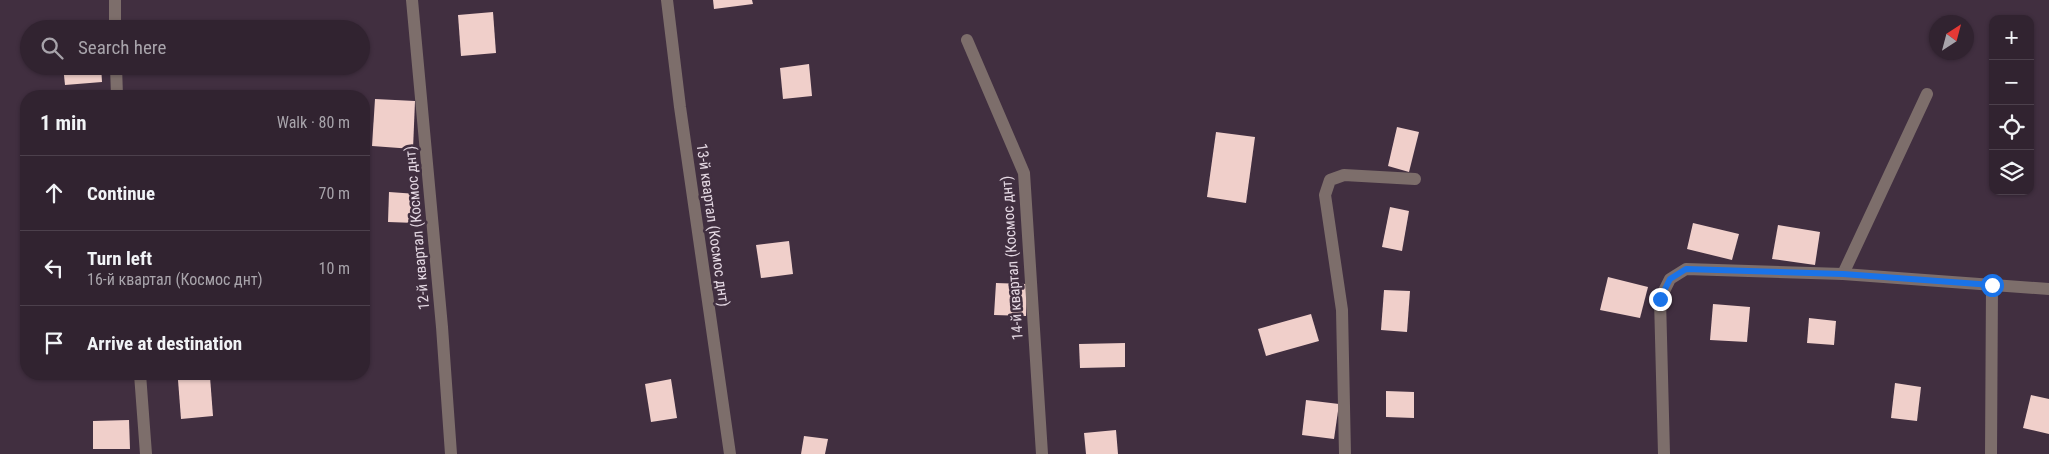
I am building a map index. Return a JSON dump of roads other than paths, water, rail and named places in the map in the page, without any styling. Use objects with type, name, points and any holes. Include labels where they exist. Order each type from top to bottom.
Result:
[{"type":"street","points":[[115,0],[116,20]]},
{"type":"street","name":"12-й квартал (Космос днт)","points":[[412,0],[442,327],[451,454]]},
{"type":"street","name":"13-й квартал (Космос днт)","points":[[667,0],[680,107],[730,454]]},
{"type":"street","name":"14-й квартал (Космос днт)","points":[[967,40],[1024,173],[1042,454]]},
{"type":"street","points":[[116,75],[117,90]]},
{"type":"street","points":[[1843,274],[1928,94]]},
{"type":"street","points":[[1345,454],[1342,310],[1325,195],[1330,180],[1344,175],[1415,180]]},
{"type":"street","points":[[1664,454],[1660,299],[1670,279],[1686,269],[1843,274],[2049,288]]},
{"type":"street","points":[[1991,454],[1992,285]]},
{"type":"street","points":[[140,380],[146,454]]}]
